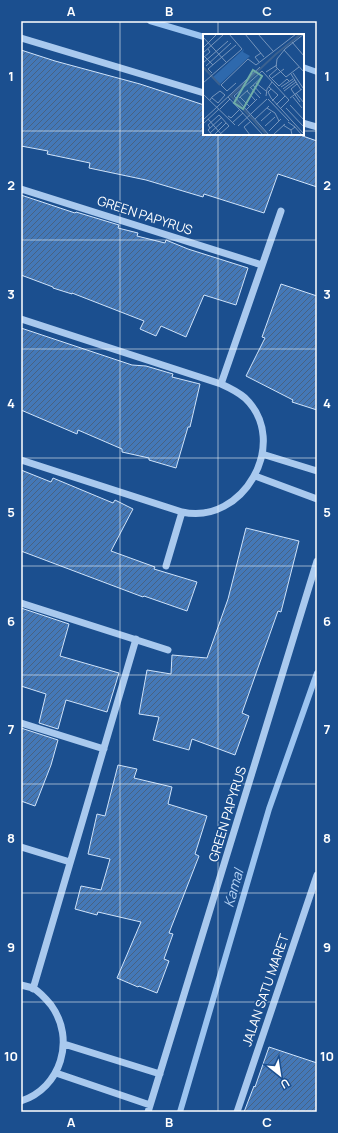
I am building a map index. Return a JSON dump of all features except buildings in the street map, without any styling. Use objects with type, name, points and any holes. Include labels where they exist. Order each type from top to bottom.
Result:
[{"type":"street","points":[[21,38],[203,93]]},
{"type":"street","points":[[304,123],[317,127]]},
{"type":"street","name":"GREEN PAPYRUS","points":[[21,189],[262,265]]},
{"type":"street","points":[[221,384],[281,211]]},
{"type":"street","points":[[21,319],[221,384],[240,394],[250,404],[255,411],[262,433],[262,454],[255,476],[242,493],[221,508],[201,514],[182,512],[21,460]]},
{"type":"street","points":[[262,454],[317,471]]},
{"type":"street","points":[[255,476],[317,499]]},
{"type":"street","points":[[166,566],[182,512]]},
{"type":"street","name":"GREEN PAPYRUS","points":[[56,1074],[149,1109],[317,561]]},
{"type":"street","points":[[21,603],[168,650]]},
{"type":"street","points":[[33,989],[136,639]]},
{"type":"street","points":[[21,723],[104,749]]},
{"type":"street","points":[[21,847],[70,862]]},
{"type":"street","name":"JALAN SATU MARET","points":[[237,1112],[317,876]]},
{"type":"street","points":[[21,985],[33,989],[46,999],[56,1012],[63,1028],[64,1044],[56,1074],[45,1088],[21,1101]]},
{"type":"street","points":[[64,1044],[160,1074]]},
{"type":"waterway","points":[[150,21],[203,37]]},
{"type":"waterway","points":[[304,67],[317,72]]},
{"type":"waterway","name":"Kamal","points":[[180,1112],[269,809],[317,673]]}]
